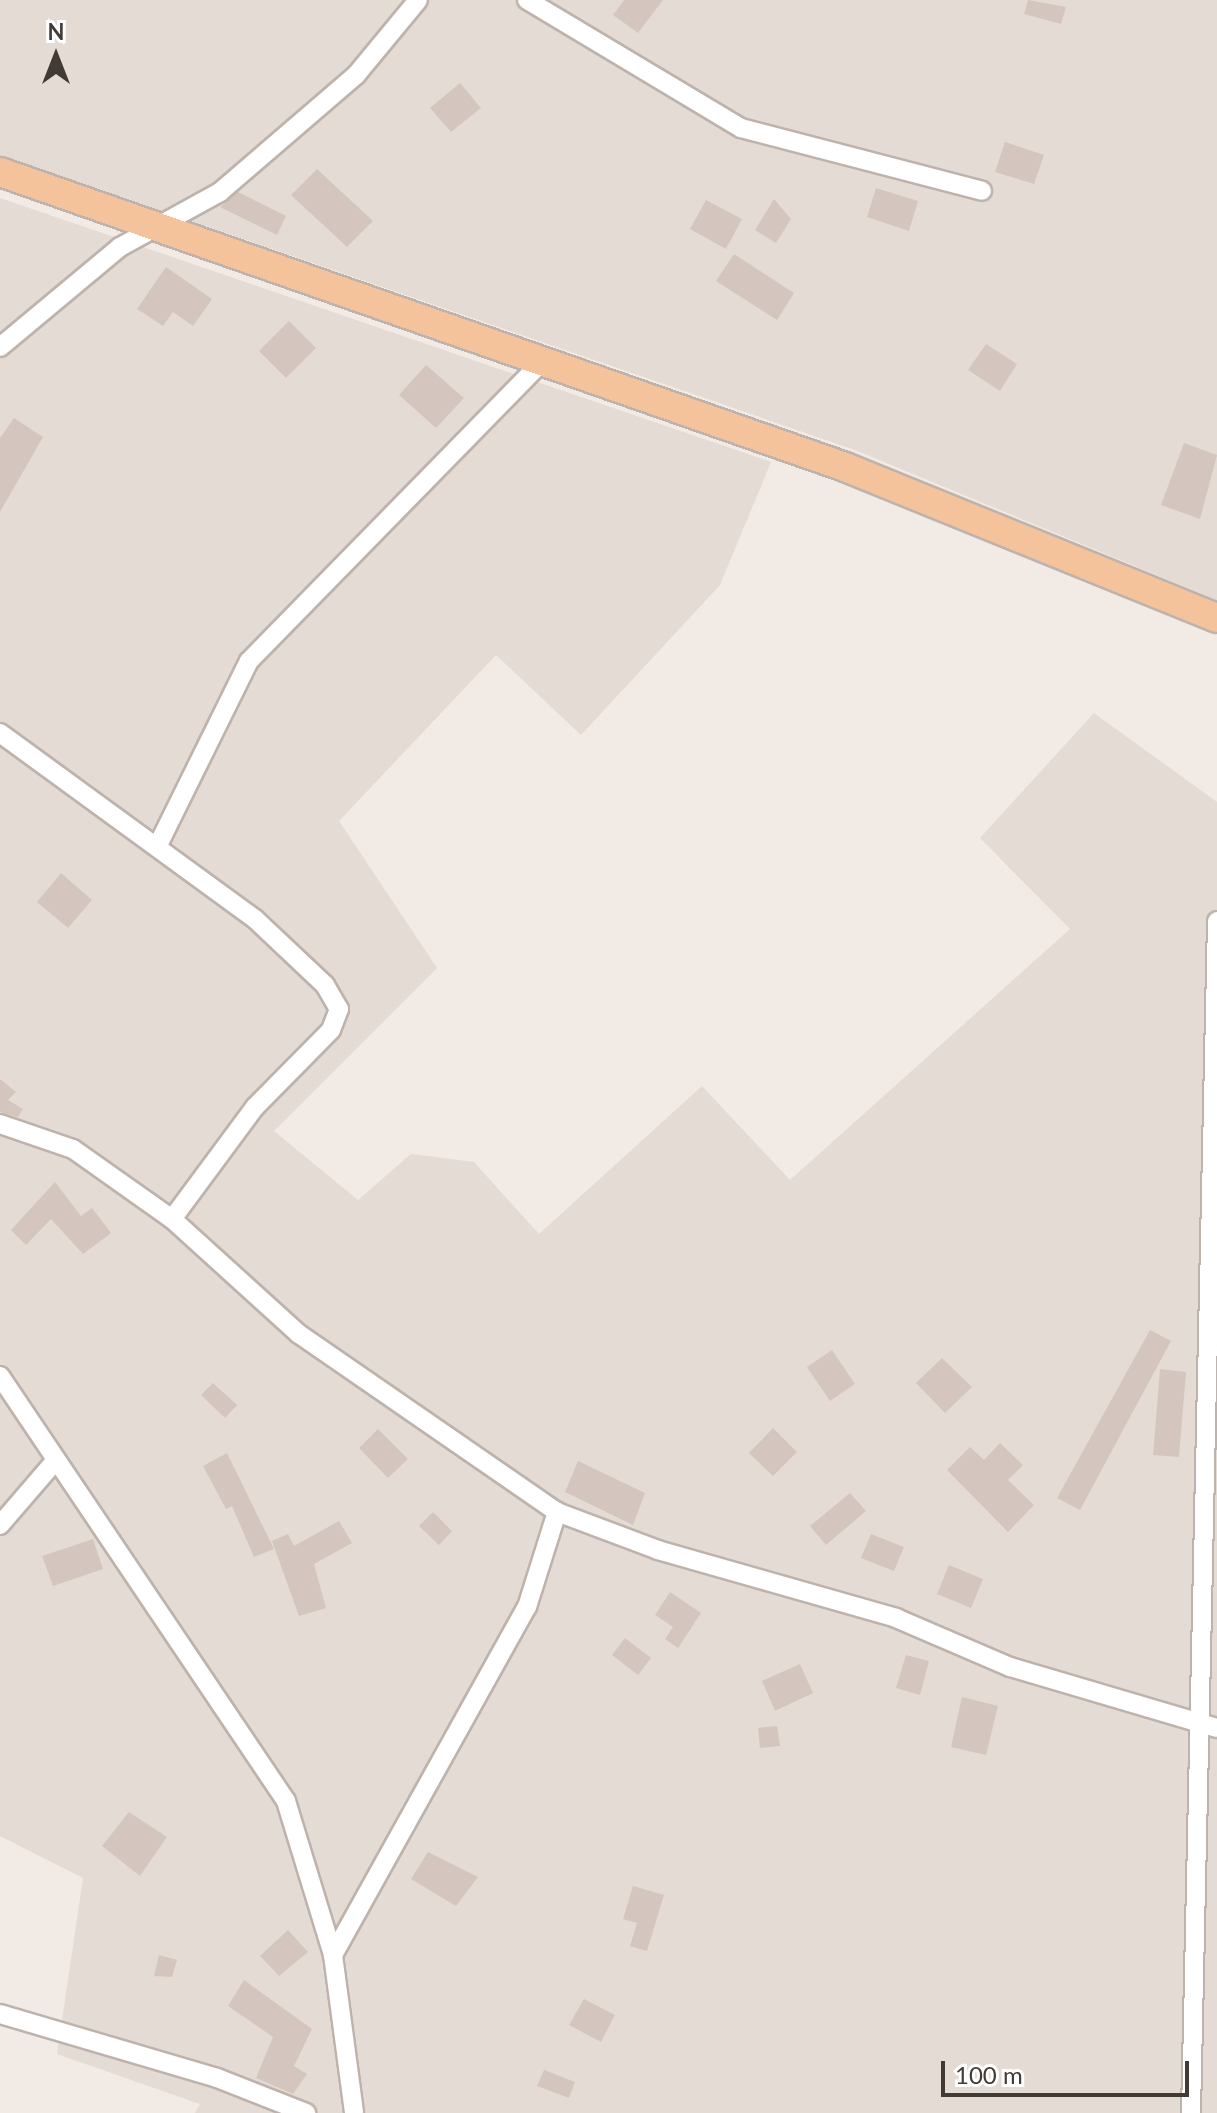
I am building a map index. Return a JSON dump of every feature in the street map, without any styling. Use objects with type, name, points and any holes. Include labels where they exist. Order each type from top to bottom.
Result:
[{"type":"main road","points":[[0,172],[860,472],[1217,617]]},
{"type":"street","points":[[0,347],[120,247],[163,227],[220,192],[356,75],[418,0]]},
{"type":"street","points":[[527,0],[741,128],[982,191]]},
{"type":"street","points":[[158,845],[249,661],[543,361]]},
{"type":"street","points":[[0,733],[158,845],[255,919],[325,985],[339,1009],[331,1030],[255,1107],[172,1219]]},
{"type":"street","points":[[1191,2113],[1209,1727],[1217,921]]},
{"type":"street","points":[[0,1124],[73,1149],[172,1219],[299,1334],[557,1512],[658,1550],[896,1618],[1010,1667],[1209,1727]]},
{"type":"street","points":[[0,1376],[263,1759],[308,1856],[333,1955],[354,2113]]},
{"type":"street","points":[[0,1525],[56,1460]]},
{"type":"street","points":[[333,1955],[527,1607],[557,1512]]},
{"type":"street","points":[[0,2014],[217,2078],[301,2112]]},
{"type":"shaded area","points":[[0,0],[1217,0],[1217,600],[855,450],[0,155]]},
{"type":"shaded area","points":[[0,198],[771,462],[720,585],[581,735],[496,655],[339,821],[437,968],[274,1131],[358,1200],[411,1154],[474,1162],[539,1234],[702,1086],[790,1180],[1070,929],[980,838],[1094,713],[1217,802],[1217,2113],[195,2113],[200,2104],[57,2054],[83,1878],[0,1836]]},
{"type":"building","points":[[624,0],[663,0],[638,33],[613,15]]},
{"type":"building","points":[[1028,0],[1066,7],[1061,24],[1024,14]]},
{"type":"building","points":[[460,83],[481,108],[451,132],[430,108]]},
{"type":"building","points":[[1005,142],[1044,155],[1034,184],[995,172]]},
{"type":"building","points":[[317,169],[373,221],[347,247],[291,195]]},
{"type":"building","points":[[876,188],[918,201],[909,231],[867,217]]},
{"type":"building","points":[[238,192],[286,216],[277,235],[220,207]]},
{"type":"building","points":[[774,199],[791,219],[776,243],[755,230]]},
{"type":"building","points":[[706,200],[742,219],[726,249],[690,229]]},
{"type":"building","points":[[734,254],[794,293],[777,320],[716,281]]},
{"type":"building","points":[[166,267],[212,299],[193,326],[173,312],[163,326],[137,309]]},
{"type":"building","points":[[289,321],[316,348],[286,378],[259,351]]},
{"type":"building","points":[[986,344],[1017,364],[1000,391],[968,370]]},
{"type":"building","points":[[426,365],[464,398],[436,428],[399,395]]},
{"type":"building","points":[[14,418],[43,437],[0,512],[0,438]]},
{"type":"building","points":[[1184,443],[1217,455],[1200,519],[1161,505]]},
{"type":"building","points":[[61,873],[92,900],[68,928],[37,902]]},
{"type":"building","points":[[0,1079],[16,1092],[8,1100],[23,1109],[18,1117],[0,1112]]},
{"type":"building","points":[[55,1182],[81,1216],[92,1208],[111,1233],[83,1254],[51,1219],[26,1245],[11,1230]]},
{"type":"building","points":[[1150,1330],[1171,1341],[1080,1510],[1057,1498]]},
{"type":"building","points":[[832,1350],[855,1384],[830,1401],[807,1367]]},
{"type":"building","points":[[942,1358],[972,1387],[945,1413],[916,1383]]},
{"type":"building","points":[[1160,1369],[1186,1372],[1179,1457],[1153,1455]]},
{"type":"building","points":[[213,1383],[237,1405],[225,1418],[201,1395]]},
{"type":"building","points":[[773,1428],[797,1452],[773,1476],[749,1453]]},
{"type":"building","points":[[378,1429],[408,1459],[388,1478],[359,1448]]},
{"type":"building","points":[[1000,1443],[1023,1465],[1008,1480],[1034,1505],[1008,1532],[947,1470],[970,1447],[984,1460]]},
{"type":"building","points":[[227,1453],[274,1549],[254,1557],[232,1506],[226,1509],[203,1466]]},
{"type":"building","points":[[578,1461],[645,1493],[633,1525],[565,1492]]},
{"type":"building","points":[[850,1493],[866,1511],[826,1545],[810,1526]]},
{"type":"building","points":[[433,1512],[452,1531],[439,1545],[419,1526]]},
{"type":"building","points":[[339,1521],[352,1543],[314,1564],[326,1608],[299,1616],[272,1541],[288,1534],[294,1546]]},
{"type":"building","points":[[871,1534],[904,1547],[894,1571],[861,1558]]},
{"type":"building","points":[[93,1539],[103,1569],[53,1586],[42,1556]]},
{"type":"building","points":[[949,1565],[983,1579],[971,1608],[937,1594]]},
{"type":"building","points":[[670,1592],[701,1613],[678,1648],[665,1639],[673,1627],[655,1615]]},
{"type":"building","points":[[625,1638],[651,1658],[638,1675],[612,1655]]},
{"type":"building","points":[[906,1655],[929,1661],[920,1695],[896,1688]]},
{"type":"building","points":[[800,1664],[813,1693],[775,1711],[762,1681]]},
{"type":"building","points":[[962,1697],[998,1706],[986,1755],[951,1747]]},
{"type":"building","points":[[777,1726],[780,1746],[760,1748],[758,1728]]},
{"type":"building","points":[[129,1812],[167,1837],[140,1876],[102,1846]]},
{"type":"building","points":[[428,1852],[478,1877],[456,1906],[411,1879]]},
{"type":"building","points":[[633,1886],[664,1895],[647,1951],[630,1946],[637,1923],[623,1919]]},
{"type":"building","points":[[288,1930],[308,1952],[279,1976],[260,1956]]},
{"type":"building","points":[[159,1955],[177,1960],[172,1977],[154,1976]]},
{"type":"building","points":[[244,1980],[312,2029],[294,2066],[307,2074],[293,2094],[256,2078],[273,2037],[228,2006]]},
{"type":"building","points":[[584,1999],[615,2015],[601,2042],[569,2025]]},
{"type":"building","points":[[544,2070],[575,2082],[569,2098],[537,2086]]}]
